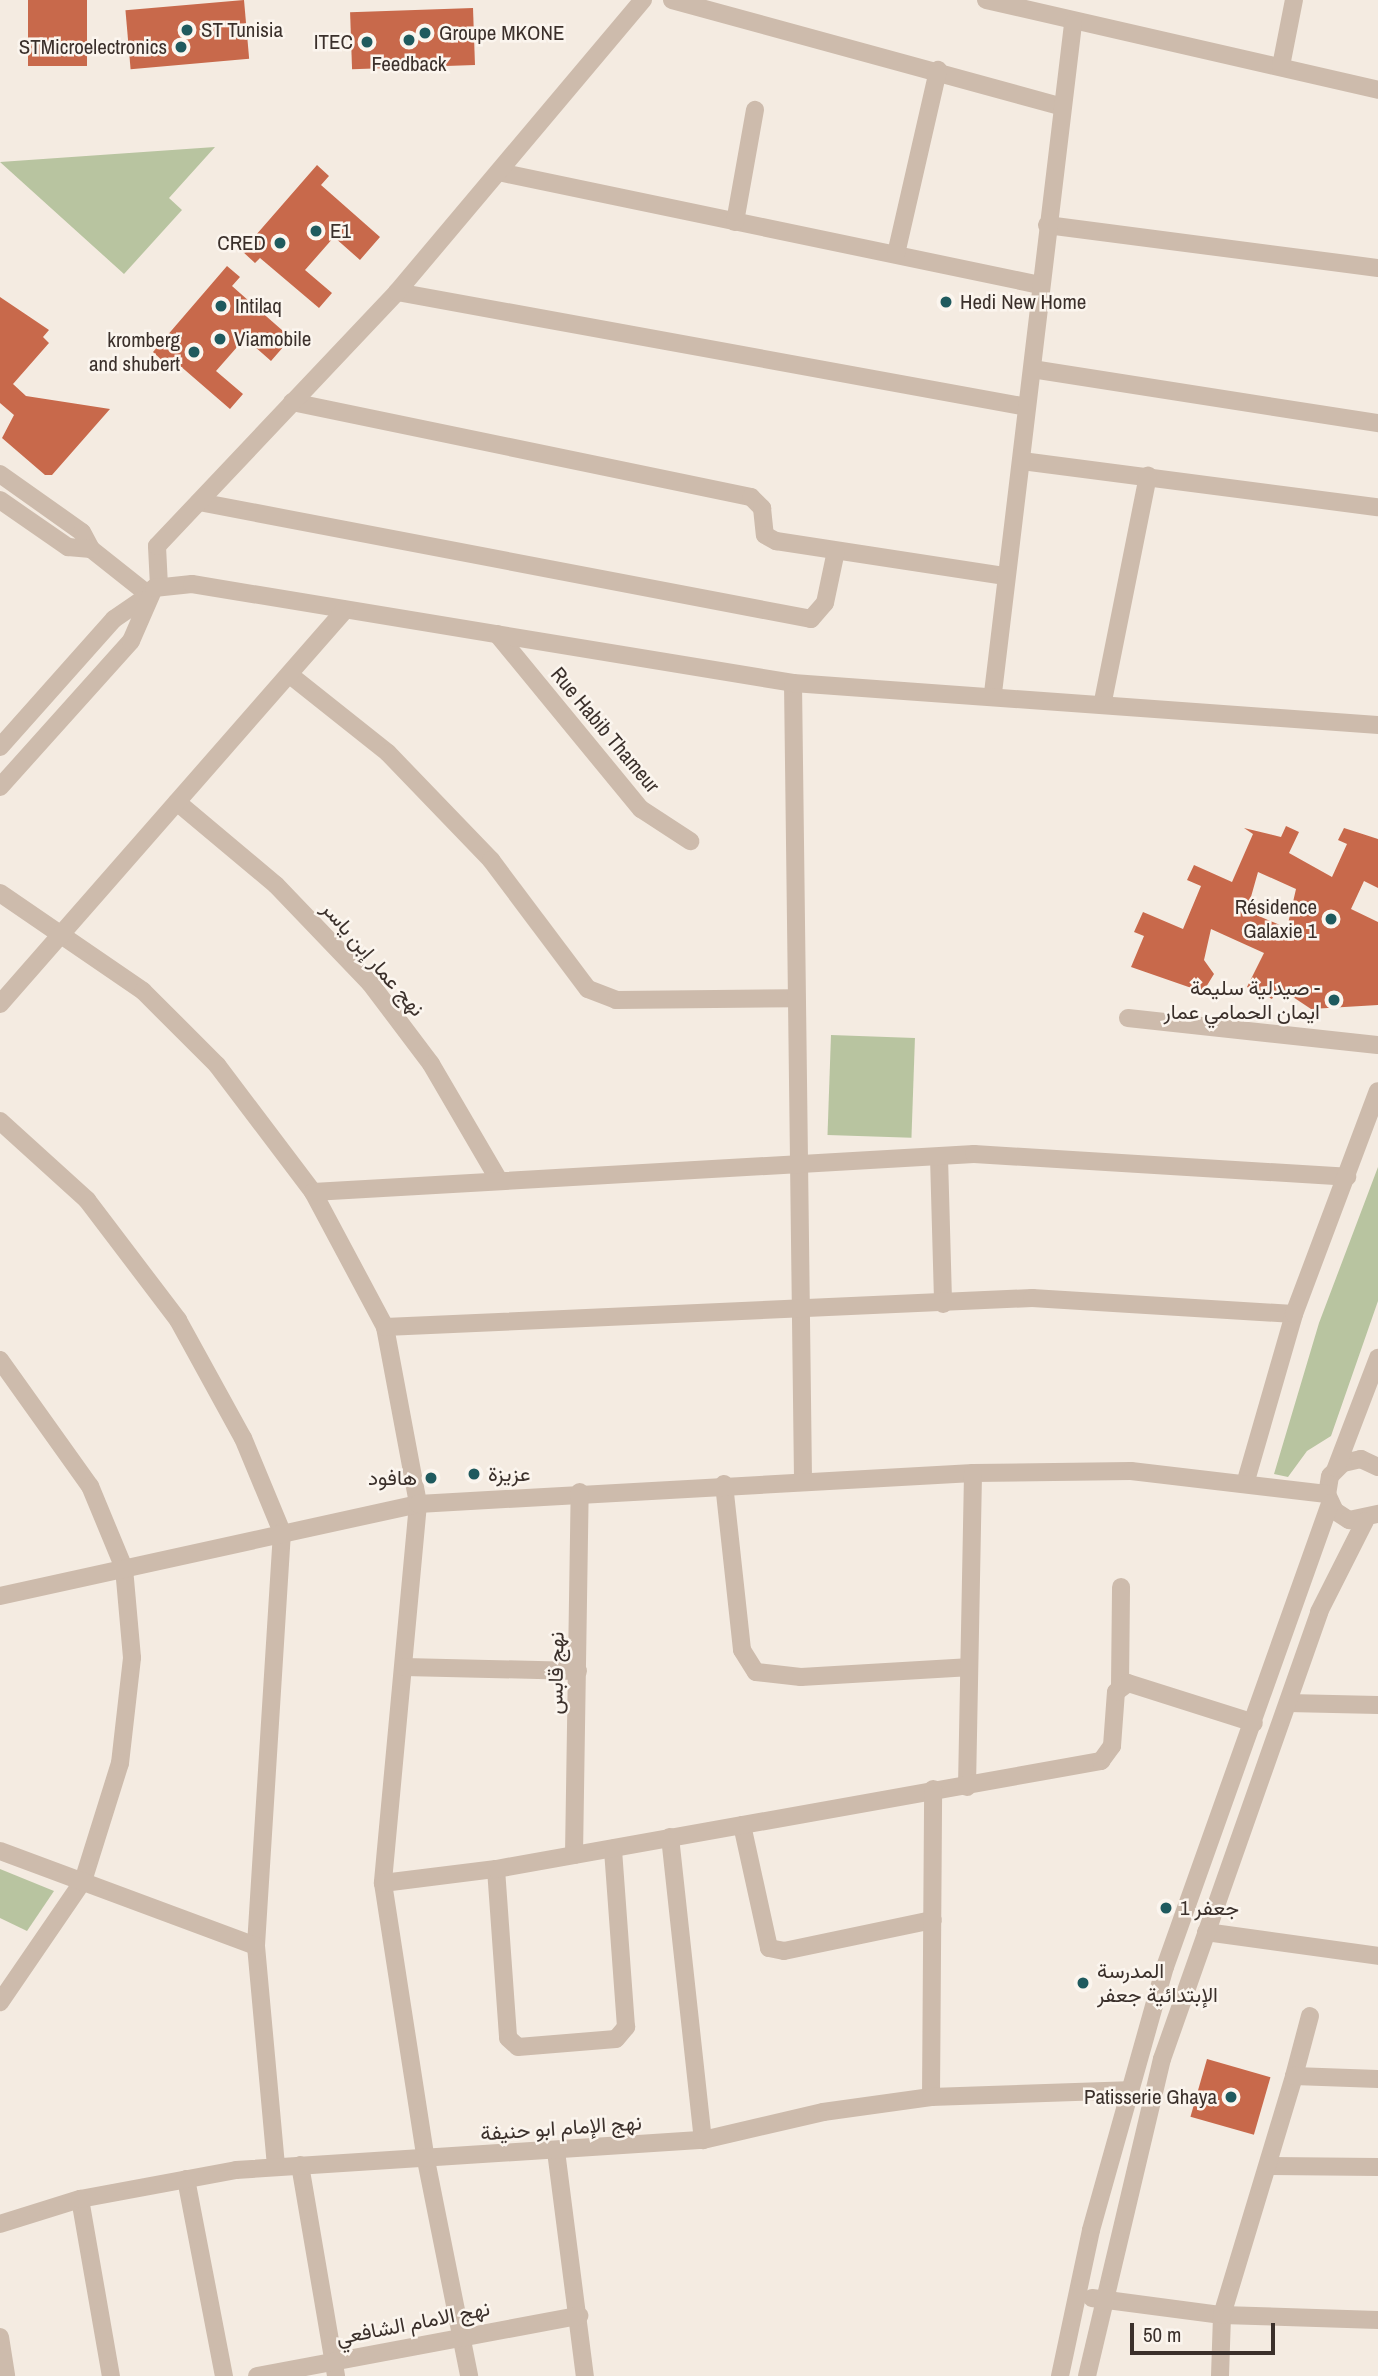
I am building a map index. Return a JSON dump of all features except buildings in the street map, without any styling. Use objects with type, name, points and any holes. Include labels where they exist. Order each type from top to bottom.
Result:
[{"type":"street","points":[[0,787],[131,642],[154,591],[154,550],[397,292],[503,173],[643,0]]},
{"type":"street","points":[[672,0],[1062,107]]},
{"type":"street","points":[[986,0],[1073,24],[1281,66],[1378,90]]},
{"type":"street","points":[[1281,66],[1294,0]]},
{"type":"street","points":[[993,693],[1073,24]]},
{"type":"street","points":[[896,254],[938,71]]},
{"type":"street","points":[[735,222],[755,110]]},
{"type":"street","points":[[503,173],[1040,285]]},
{"type":"street","points":[[1047,225],[1378,268]]},
{"type":"street","points":[[397,292],[1027,407]]},
{"type":"street","points":[[1032,369],[1378,423]]},
{"type":"street","points":[[292,402],[751,497],[762,508],[768,538],[1005,576]]},
{"type":"street","points":[[1022,461],[1148,475],[1378,507]]},
{"type":"street","points":[[0,474],[82,531],[91,549]]},
{"type":"street","points":[[1103,701],[1148,475]]},
{"type":"street","points":[[0,500],[68,547],[91,549],[154,591]]},
{"type":"street","points":[[199,502],[811,619],[825,603],[836,551]]},
{"type":"street","points":[[0,747],[114,620],[154,591],[226,588],[793,683],[993,693],[1378,725]]},
{"type":"street","points":[[0,1004],[345,610]]},
{"type":"street","name":"Rue Habib Thameur","points":[[497,634],[641,809],[690,841]]},
{"type":"street","points":[[290,675],[388,753],[481,850],[588,989],[616,1000],[795,998]]},
{"type":"street","points":[[793,683],[795,998],[804,1308],[803,1482]]},
{"type":"street","name":"نهج عمار إبن ياسر","points":[[177,802],[276,885],[370,984],[431,1064],[497,1177]]},
{"type":"street","points":[[0,893],[64,931],[143,991],[217,1065],[313,1192],[385,1327],[418,1504],[383,1882],[426,2160],[469,2376]]},
{"type":"street","points":[[1128,1018],[1378,1045]]},
{"type":"street","points":[[1245,1484],[1294,1314],[1378,1091]]},
{"type":"street","points":[[0,1121],[88,1200],[178,1320],[232,1415],[282,1532],[256,1947],[276,2166]]},
{"type":"street","points":[[313,1192],[497,1177],[939,1157],[1061,1156],[1347,1177]]},
{"type":"street","points":[[939,1157],[943,1304]]},
{"type":"street","points":[[385,1327],[1032,1298],[1294,1314]]},
{"type":"street","points":[[1060,2376],[1127,2091],[1254,1723],[1336,1468],[1378,1359]]},
{"type":"street","points":[[0,1360],[90,1486],[124,1568],[132,1658],[127,1729],[83,1881],[0,2002]]},
{"type":"street","points":[[1336,1468],[1352,1460],[1378,1466]]},
{"type":"street","points":[[0,1596],[418,1504],[580,1492],[973,1472],[1131,1471],[1245,1484],[1328,1499],[1341,1517],[1373,1517]]},
{"type":"street","points":[[967,1787],[967,1667],[973,1472]]},
{"type":"street","points":[[724,1484],[742,1650],[756,1672],[801,1678],[967,1667]]},
{"type":"street","name":"نهج قابس","points":[[574,1855],[580,1492]]},
{"type":"street","points":[[1087,2376],[1161,2059],[1336,1569],[1373,1517]]},
{"type":"street","points":[[383,1882],[496,1869],[1101,1761],[1112,1746],[1120,1686],[1121,1587]]},
{"type":"street","points":[[404,1667],[578,1671]]},
{"type":"street","points":[[1120,1686],[1140,1685],[1254,1723]]},
{"type":"street","points":[[1288,1703],[1378,1705]]},
{"type":"street","points":[[931,2098],[933,1789]]},
{"type":"street","points":[[742,1825],[769,1948],[784,1951],[933,1920]]},
{"type":"street","points":[[670,1837],[703,2140]]},
{"type":"street","points":[[496,1869],[508,2038],[518,2046],[616,2039],[626,2027],[613,1848]]},
{"type":"street","points":[[0,1851],[256,1947]]},
{"type":"street","points":[[1206,1932],[1378,1956]]},
{"type":"street","points":[[1220,2376],[1222,2315],[1271,2166],[1310,2016]]},
{"type":"street","points":[[1294,2076],[1378,2079]]},
{"type":"street","name":"نهج الإمام ابو حنيفة","points":[[0,2224],[80,2199],[186,2179],[276,2166],[426,2160],[703,2140],[823,2112],[931,2098],[1127,2091]]},
{"type":"street","points":[[556,2151],[585,2376]]},
{"type":"street","points":[[300,2165],[335,2369]]},
{"type":"street","points":[[1271,2166],[1378,2166]]},
{"type":"street","points":[[186,2179],[224,2376]]},
{"type":"street","points":[[80,2199],[111,2376]]},
{"type":"street","points":[[1078,2296],[1222,2315],[1378,2320]]},
{"type":"street","name":"نهج الامام الشافعي","points":[[257,2376],[335,2369],[461,2337],[579,2316]]},
{"type":"street","points":[[0,2337],[6,2376]]},
{"type":"green space","points":[[215,147],[169,198],[182,210],[124,274],[0,162]]},
{"type":"green space","points":[[831,1035],[915,1038],[911,1138],[828,1135]]},
{"type":"green space","points":[[1378,1167],[1378,1301],[1331,1436],[1307,1451],[1288,1477],[1274,1474],[1319,1323]]},
{"type":"green space","points":[[0,1869],[54,1891],[27,1931],[0,1918]]},
{"type":"place","name":"ST Tunisia","points":[[187,30]]},
{"type":"place","name":"Groupe MKONE","points":[[425,33]]},
{"type":"place","name":"Feedback","points":[[409,40]]},
{"type":"place","name":"ITEC","points":[[367,42]]},
{"type":"place","name":"STMicroelectronics","points":[[181,47]]},
{"type":"place","name":"E1","points":[[316,231]]},
{"type":"place","name":"CRED","points":[[280,243]]},
{"type":"place","name":"Hedi New Home","points":[[946,302]]},
{"type":"place","name":"Intilaq","points":[[221,306]]},
{"type":"place","name":"Viamobile","points":[[220,339]]},
{"type":"place","name":"kromberg and shubert","points":[[194,352]]},
{"type":"place","name":"Résidence Galaxie 1","points":[[1331,919]]},
{"type":"place","name":"صيدلية سليمة - ايمان الحمامي عمار","points":[[1334,1000]]},
{"type":"place","name":"عزيزة","points":[[474,1474]]},
{"type":"place","name":"هافود","points":[[431,1478]]},
{"type":"place","name":"جعفر 1","points":[[1166,1908]]},
{"type":"place","name":"المدرسة الإبتدائية جعفر","points":[[1083,1983]]},
{"type":"place","name":"Patisserie Ghaya","points":[[1231,2097]]}]
